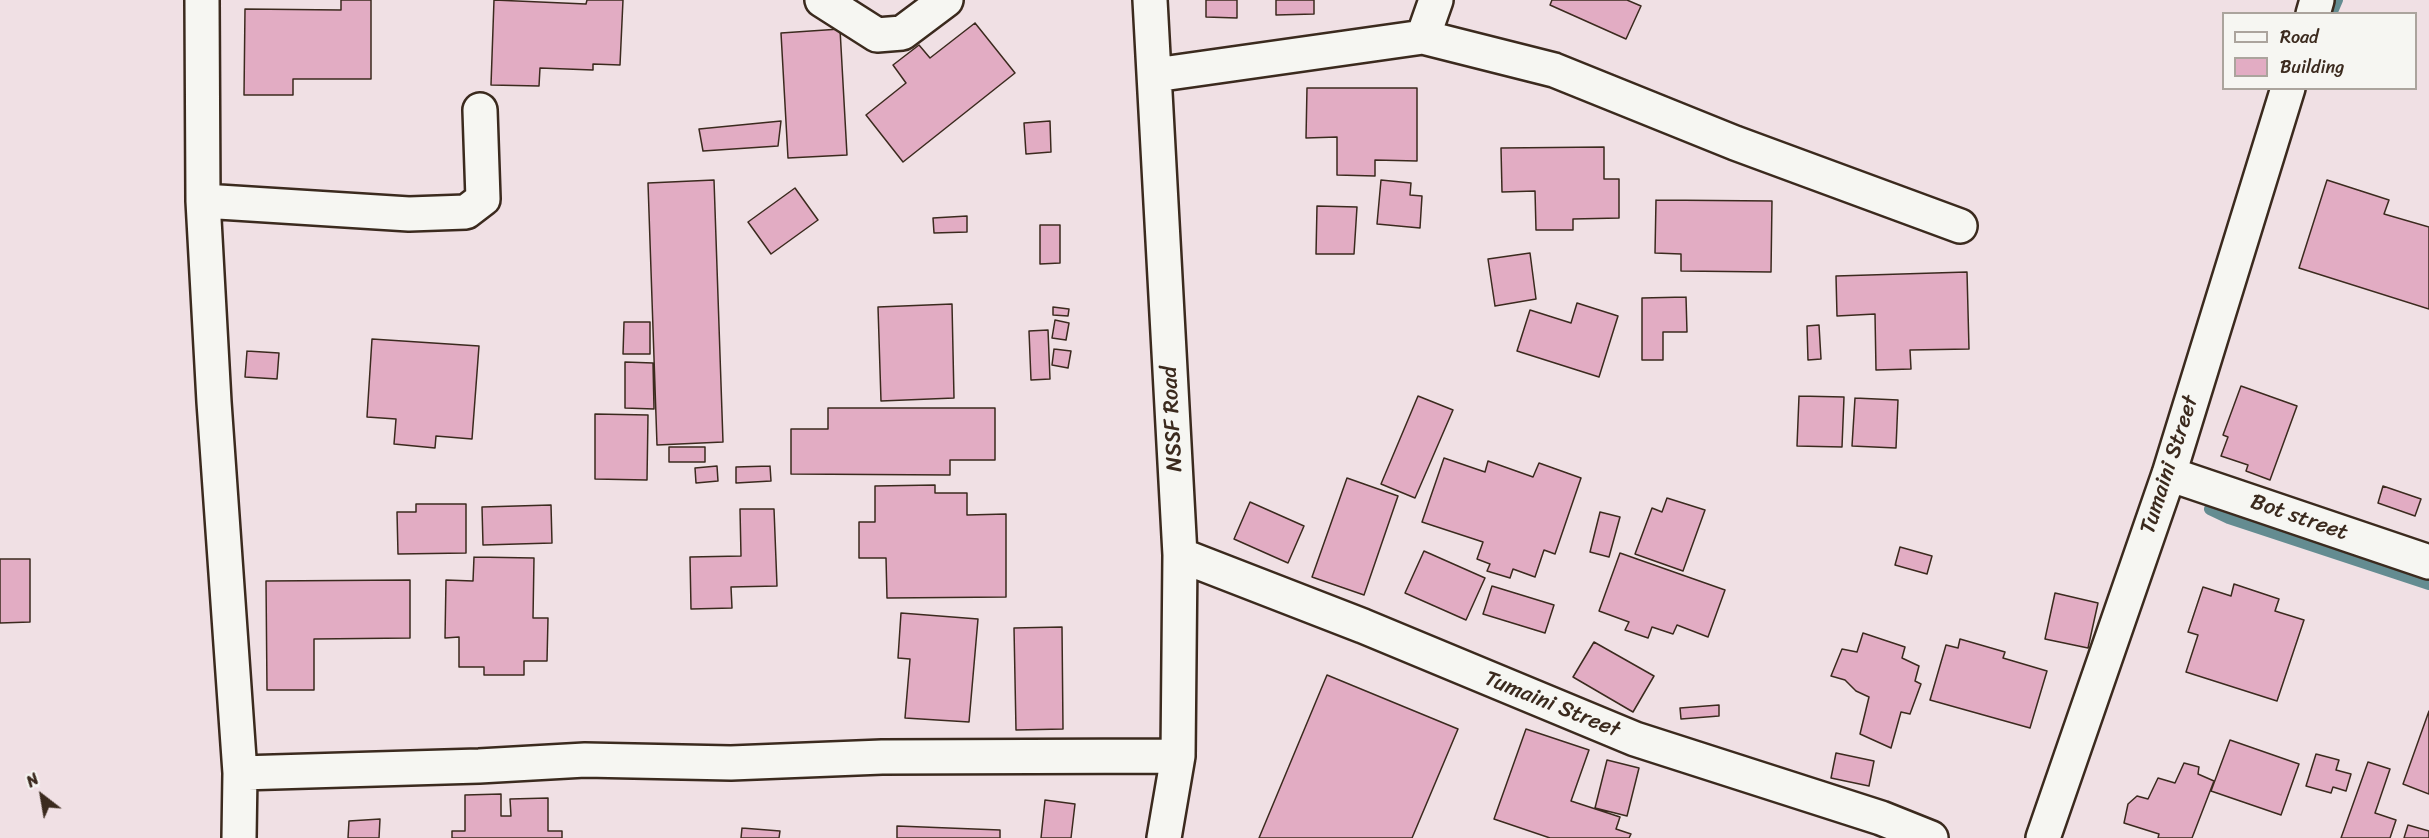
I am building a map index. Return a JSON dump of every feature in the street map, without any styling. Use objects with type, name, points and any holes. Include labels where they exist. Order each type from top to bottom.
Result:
[{"type":"street","points":[[202,0],[203,201],[214,402],[240,773],[239,838]]},
{"type":"street","points":[[822,0],[877,35],[902,33],[946,0]]},
{"type":"street","name":"NSSF Road","points":[[1150,0],[1180,555],[1178,756],[1164,838]]},
{"type":"street","points":[[1423,37],[1436,0]]},
{"type":"street","points":[[1155,75],[1423,37],[1554,70],[1735,144],[1960,226]]},
{"type":"street","name":"Tumaini Street","points":[[2043,838],[2169,474],[2287,90]]},
{"type":"street","points":[[203,201],[409,214],[466,212],[483,199],[480,110]]},
{"type":"street","name":"Bot street","points":[[2169,474],[2429,562]]},
{"type":"street","name":"Tumaini Street","points":[[1180,555],[1363,626],[1635,739],[1878,828],[1931,838]]},
{"type":"street","points":[[240,773],[479,766],[585,760],[731,763],[882,758],[1178,756]]},
{"type":"building","points":[[341,0],[371,0],[371,79],[293,79],[293,95],[244,95],[245,9],[341,10]]},
{"type":"building","points":[[494,0],[586,4],[587,0],[623,0],[620,65],[593,64],[593,70],[540,68],[539,86],[491,85]]},
{"type":"building","points":[[1206,0],[1237,0],[1237,18],[1206,17]]},
{"type":"building","points":[[1276,0],[1314,0],[1314,14],[1276,15]]},
{"type":"building","points":[[1552,0],[1627,0],[1641,6],[1626,39],[1550,5]]},
{"type":"building","points":[[975,23],[1015,73],[903,162],[866,115],[906,83],[893,65],[919,45],[930,58]]},
{"type":"building","points":[[840,29],[847,155],[788,158],[781,33]]},
{"type":"building","points":[[1307,88],[1417,88],[1417,161],[1375,160],[1375,176],[1337,175],[1337,137],[1306,138]]},
{"type":"building","points":[[781,121],[778,146],[703,151],[699,129]]},
{"type":"building","points":[[1050,121],[1051,152],[1026,154],[1024,123]]},
{"type":"building","points":[[1604,147],[1604,179],[1619,179],[1619,218],[1573,219],[1573,230],[1536,230],[1535,191],[1502,192],[1501,148]]},
{"type":"building","points":[[714,180],[723,442],[657,445],[648,183]]},
{"type":"building","points":[[1381,180],[1411,183],[1410,195],[1422,196],[1420,228],[1377,224]]},
{"type":"building","points":[[2327,180],[2389,200],[2384,214],[2429,227],[2429,309],[2299,268]]},
{"type":"building","points":[[795,188],[818,220],[771,254],[748,222]]},
{"type":"building","points":[[1656,200],[1772,201],[1771,272],[1681,271],[1681,254],[1655,253]]},
{"type":"building","points":[[1317,206],[1357,207],[1354,254],[1316,254]]},
{"type":"building","points":[[967,216],[967,232],[934,233],[933,218]]},
{"type":"building","points":[[1040,225],[1060,225],[1060,263],[1040,264]]},
{"type":"building","points":[[1530,253],[1536,299],[1495,306],[1488,259]]},
{"type":"building","points":[[1967,272],[1969,349],[1910,350],[1911,369],[1876,370],[1875,314],[1837,316],[1836,276]]},
{"type":"building","points":[[1686,297],[1687,332],[1663,332],[1663,360],[1642,360],[1642,298]]},
{"type":"building","points":[[1577,303],[1618,316],[1599,377],[1517,351],[1530,310],[1571,323]]},
{"type":"building","points":[[952,304],[954,398],[881,401],[878,307]]},
{"type":"building","points":[[1053,307],[1069,309],[1068,316],[1053,315]]},
{"type":"building","points":[[1055,320],[1069,323],[1066,340],[1052,338]]},
{"type":"building","points":[[624,322],[650,322],[650,354],[623,354]]},
{"type":"building","points":[[1819,325],[1821,359],[1808,360],[1807,326]]},
{"type":"building","points":[[1048,330],[1050,379],[1031,380],[1029,331]]},
{"type":"building","points":[[372,339],[479,346],[472,439],[436,436],[435,448],[394,444],[396,419],[367,417]]},
{"type":"building","points":[[1054,349],[1071,351],[1068,368],[1052,365]]},
{"type":"building","points":[[247,351],[279,353],[277,379],[245,377]]},
{"type":"building","points":[[625,362],[653,363],[654,409],[625,408]]},
{"type":"building","points":[[2241,386],[2297,406],[2270,480],[2246,471],[2248,465],[2221,456],[2228,437],[2223,435]]},
{"type":"building","points":[[1418,396],[1453,410],[1415,498],[1381,484]]},
{"type":"building","points":[[1799,396],[1844,397],[1842,447],[1797,446]]},
{"type":"building","points":[[1855,398],[1898,400],[1896,448],[1852,446]]},
{"type":"building","points":[[828,408],[995,408],[995,460],[950,460],[950,475],[791,474],[791,429],[828,429]]},
{"type":"building","points":[[595,414],[648,415],[647,480],[595,479]]},
{"type":"building","points":[[669,447],[705,447],[705,462],[669,462]]},
{"type":"building","points":[[1444,458],[1485,472],[1488,461],[1533,477],[1539,463],[1581,478],[1555,554],[1544,550],[1535,577],[1513,569],[1510,578],[1487,571],[1490,564],[1477,559],[1483,542],[1422,522]]},
{"type":"building","points":[[717,466],[718,481],[696,483],[695,468]]},
{"type":"building","points":[[770,466],[771,481],[736,483],[736,467]]},
{"type":"building","points":[[1347,478],[1398,496],[1364,595],[1312,577]]},
{"type":"building","points":[[935,485],[935,493],[967,493],[967,515],[1006,514],[1006,597],[887,598],[886,558],[859,558],[859,522],[875,522],[875,486]]},
{"type":"building","points":[[2383,486],[2421,499],[2415,516],[2378,503]]},
{"type":"building","points":[[1667,498],[1705,510],[1683,571],[1635,554],[1652,508],[1662,512]]},
{"type":"building","points":[[1250,502],[1304,526],[1288,563],[1234,539]]},
{"type":"building","points":[[416,504],[466,504],[466,553],[398,554],[397,512],[416,512]]},
{"type":"building","points":[[551,505],[552,543],[483,545],[482,507]]},
{"type":"building","points":[[740,509],[774,509],[777,586],[731,587],[732,608],[691,609],[690,557],[741,556]]},
{"type":"building","points":[[1600,512],[1620,517],[1609,557],[1590,552]]},
{"type":"building","points":[[1900,547],[1932,556],[1927,574],[1895,565]]},
{"type":"building","points":[[1424,551],[1485,578],[1466,620],[1405,593]]},
{"type":"building","points":[[1620,553],[1725,590],[1708,637],[1677,625],[1673,634],[1652,627],[1648,638],[1625,630],[1629,622],[1599,611]]},
{"type":"building","points":[[474,557],[534,558],[533,618],[548,618],[547,661],[524,661],[524,675],[484,675],[484,667],[459,667],[459,637],[445,638],[446,580],[473,581]]},
{"type":"building","points":[[0,559],[30,559],[30,622],[0,623]]},
{"type":"building","points":[[410,580],[410,638],[314,639],[314,690],[267,690],[266,581]]},
{"type":"building","points":[[2234,584],[2279,599],[2275,611],[2304,620],[2277,701],[2186,672],[2198,635],[2188,632],[2203,587],[2231,596]]},
{"type":"building","points":[[1492,586],[1554,605],[1545,633],[1483,614]]},
{"type":"building","points":[[2055,593],[2098,603],[2088,648],[2045,639]]},
{"type":"building","points":[[901,613],[978,619],[969,722],[905,718],[910,659],[898,658]]},
{"type":"building","points":[[1062,627],[1063,729],[1016,730],[1014,628]]},
{"type":"building","points":[[1863,633],[1905,647],[1902,658],[1919,666],[1915,681],[1921,684],[1910,714],[1901,712],[1891,748],[1860,734],[1869,697],[1856,691],[1845,680],[1831,676],[1842,649],[1857,652]]},
{"type":"building","points":[[1960,639],[2005,652],[2003,658],[2047,671],[2030,728],[1930,700],[1946,645],[1958,648]]},
{"type":"building","points":[[1594,642],[1654,676],[1633,712],[1573,677]]},
{"type":"building","points":[[1327,675],[1458,729],[1412,838],[1259,838]]},
{"type":"building","points":[[1719,705],[1719,716],[1681,719],[1680,708]]},
{"type":"building","points":[[2429,711],[2429,794],[2403,784]]},
{"type":"building","points":[[1526,729],[1589,750],[1571,801],[1620,817],[1616,829],[1631,834],[1629,838],[1550,838],[1494,819]]},
{"type":"building","points":[[2230,740],[2299,764],[2281,815],[2211,791]]},
{"type":"building","points":[[1836,753],[1874,761],[1869,786],[1831,778]]},
{"type":"building","points":[[2316,754],[2339,760],[2336,770],[2351,774],[2346,791],[2333,787],[2331,793],[2306,786]]},
{"type":"building","points":[[1607,760],[1639,768],[1627,816],[1595,808]]},
{"type":"building","points":[[2368,762],[2390,769],[2375,813],[2396,820],[2390,838],[2341,838]]},
{"type":"building","points":[[2184,763],[2199,767],[2198,774],[2214,781],[2192,838],[2158,838],[2159,834],[2124,823],[2128,804],[2137,796],[2148,799],[2158,778],[2175,783]]},
{"type":"building","points":[[501,794],[501,816],[511,816],[510,799],[548,798],[548,831],[562,831],[562,838],[452,838],[452,831],[465,831],[465,795]]},
{"type":"building","points":[[1045,800],[1075,804],[1071,838],[1041,838]]},
{"type":"building","points":[[380,819],[379,838],[348,838],[349,821]]},
{"type":"building","points":[[2408,825],[2429,831],[2429,838],[2404,838]]},
{"type":"building","points":[[897,826],[1000,830],[1000,838],[897,838]]},
{"type":"building","points":[[742,828],[780,831],[779,838],[741,838]]},
{"type":"waterway","points":[[2332,12],[2337,0]]},
{"type":"waterway","points":[[2210,509],[2229,518],[2429,584]]}]
